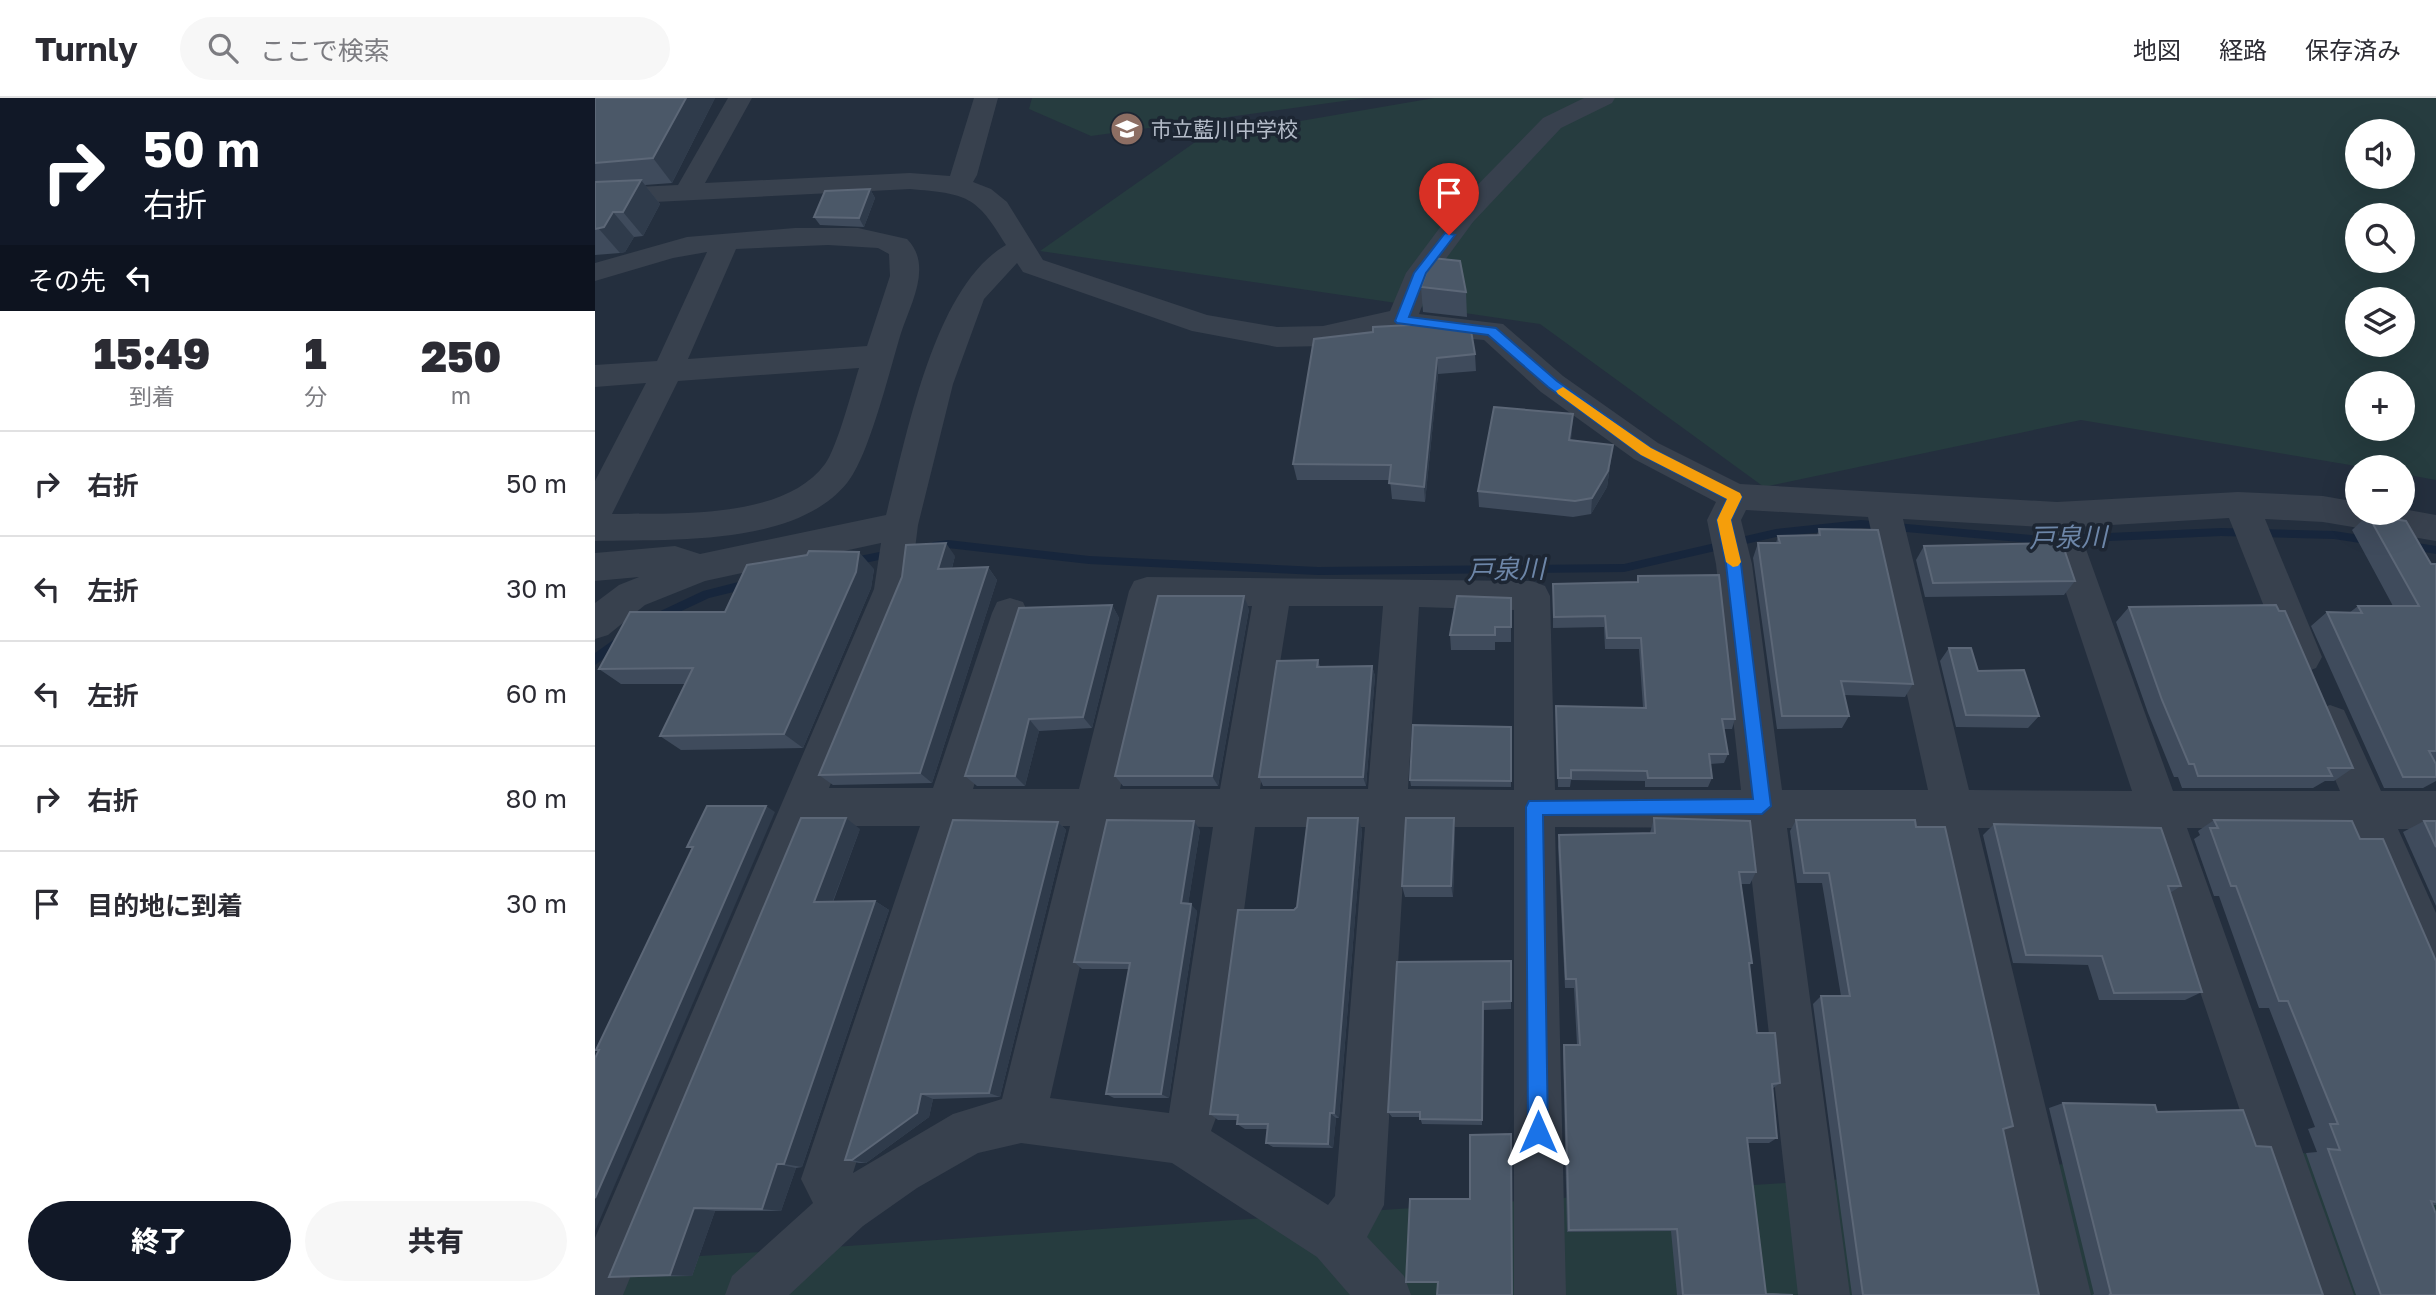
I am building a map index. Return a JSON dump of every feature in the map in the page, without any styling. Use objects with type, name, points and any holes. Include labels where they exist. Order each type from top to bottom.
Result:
[{"type":"street","points":[[687,192],[740,98]]},
{"type":"street","points":[[957,185],[964,175],[986,98]]},
{"type":"street","points":[[1401,321],[1420,273],[1464,216],[1552,123],[1603,98]]},
{"type":"street","points":[[595,197],[910,181],[957,185],[981,195],[997,208],[1033,266],[1058,277],[1203,324],[1277,337],[1323,336],[1386,321],[1492,331],[1552,384],[1646,451],[1735,497],[2057,515],[2238,505],[2323,509],[2436,528]]},
{"type":"street","points":[[595,272],[687,246],[857,236],[876,238],[898,246],[905,256],[905,273],[879,356],[844,458],[835,475],[813,494],[785,509],[753,520],[595,528]]},
{"type":"street","points":[[595,514],[667,372],[725,243]]},
{"type":"street","points":[[597,1295],[892,589],[901,525],[937,384],[970,296],[1001,260],[1020,249]]},
{"type":"street","points":[[595,376],[879,356]]},
{"type":"street","points":[[1735,497],[1724,520],[1734,564],[1762,806],[1825,1295]]},
{"type":"street","points":[[1879,503],[1884,513],[2064,1295]]},
{"type":"street","points":[[2238,505],[2247,517],[2255,545],[2436,963]]},
{"type":"street","points":[[2057,515],[2327,1295]]},
{"type":"street","points":[[595,624],[632,595],[700,568],[901,525]]},
{"type":"street","points":[[595,567],[675,560],[700,568]]},
{"type":"street","points":[[1021,1119],[1147,591],[1402,592],[1532,596],[1540,1295]]},
{"type":"street","points":[[1183,1141],[1193,1115],[1237,807],[1273,591]]},
{"type":"street","points":[[1335,1238],[1359,1205],[1402,592]]},
{"type":"street","points":[[845,1208],[825,1179],[1010,613]]},
{"type":"street","points":[[800,807],[1762,806],[2436,810]]},
{"type":"street","points":[[751,1295],[845,1208],[900,1171],[970,1132],[1021,1119],[1156,1134],[1183,1141],[1335,1238],[1385,1295]]},
{"type":"green space","points":[[1032,98],[1365,98],[1091,136],[1029,109]]},
{"type":"green space","points":[[1434,98],[2436,98],[2436,480],[2415,476],[2415,455],[2345,455],[2345,464],[2081,420],[1764,487],[1540,324],[1040,251],[1201,138]]},
{"type":"green space","points":[[2290,1149],[2436,1192],[2436,1295],[595,1295],[595,1263]]},
{"type":"building","points":[[595,98],[686,98],[653,158],[595,163]]},
{"type":"building","points":[[641,180],[623,212],[613,212],[604,227],[595,229],[595,182]]},
{"type":"building","points":[[870,189],[859,218],[814,217],[825,191]]},
{"type":"building","points":[[1432,258],[1460,261],[1466,292],[1421,287]]},
{"type":"building","points":[[1412,320],[1470,325],[1475,354],[1437,358],[1424,487],[1389,483],[1391,465],[1293,464],[1314,339],[1373,332],[1373,327],[1410,325]]},
{"type":"building","points":[[1494,407],[1573,414],[1569,440],[1613,445],[1608,471],[1592,498],[1575,501],[1478,491]]},
{"type":"building","points":[[2374,525],[2408,525],[2431,564],[2436,564],[2436,751],[2429,751],[2436,764],[2436,777],[2403,777],[2327,612],[2362,613],[2358,606],[2419,606]]},
{"type":"building","points":[[1819,529],[1878,530],[1913,684],[1841,681],[1849,716],[1782,716],[1758,543],[1780,543],[1778,536],[1820,535]]},
{"type":"building","points":[[946,543],[938,569],[988,567],[920,773],[819,775],[902,577],[906,545]]},
{"type":"building","points":[[2062,543],[2075,581],[1933,583],[1924,546]]},
{"type":"building","points":[[809,551],[859,552],[856,572],[784,734],[660,736],[693,668],[599,669],[630,612],[725,612],[747,565],[807,555]]},
{"type":"building","points":[[1719,575],[1735,719],[1722,719],[1728,754],[1709,754],[1712,778],[1648,778],[1647,771],[1571,770],[1571,778],[1558,778],[1556,706],[1646,708],[1641,638],[1607,638],[1605,616],[1554,617],[1553,584],[1638,582],[1638,576]]},
{"type":"building","points":[[1158,596],[1244,596],[1212,776],[1115,776]]},
{"type":"building","points":[[1457,596],[1511,598],[1511,627],[1495,627],[1495,635],[1450,635]]},
{"type":"building","points":[[1112,605],[1083,717],[1029,719],[1015,776],[965,776],[1019,608]]},
{"type":"building","points":[[2276,605],[2279,611],[2285,611],[2353,768],[2328,768],[2332,776],[2198,776],[2194,764],[2189,764],[2162,700],[2129,607]]},
{"type":"building","points":[[1949,648],[1971,648],[1978,671],[2024,670],[2039,716],[1966,715]]},
{"type":"building","points":[[1318,660],[1317,667],[1372,666],[1363,777],[1259,777],[1277,661]]},
{"type":"building","points":[[1413,725],[1511,727],[1511,781],[1410,780]]},
{"type":"building","points":[[707,806],[766,806],[595,1198],[595,1058],[599,1050],[596,1050],[693,847],[687,847]]},
{"type":"building","points":[[801,818],[846,818],[814,902],[875,901],[784,1164],[777,1164],[762,1209],[694,1208],[670,1275],[609,1277]]},
{"type":"building","points":[[1308,818],[1358,818],[1334,1113],[1330,1113],[1328,1144],[1266,1143],[1268,1124],[1237,1124],[1238,1115],[1210,1114],[1238,910],[1294,910],[1297,907]]},
{"type":"building","points":[[1406,818],[1454,818],[1451,886],[1402,886]]},
{"type":"building","points":[[1654,818],[1750,821],[1756,872],[1739,872],[1752,963],[1749,963],[1757,1033],[1775,1033],[1780,1083],[1772,1084],[1777,1138],[1747,1138],[1766,1294],[1793,1295],[1683,1295],[1677,1229],[1569,1230],[1564,1045],[1580,1045],[1576,979],[1566,979],[1559,835],[1655,833]]},
{"type":"building","points":[[953,820],[1058,822],[989,1093],[921,1094],[917,1113],[852,1160],[845,1160]]},
{"type":"building","points":[[1107,820],[1194,821],[1181,903],[1191,904],[1161,1094],[1106,1094],[1130,963],[1074,962]]},
{"type":"building","points":[[1796,820],[1915,820],[1916,827],[1945,827],[2013,1126],[2003,1129],[2039,1295],[1863,1295],[1821,996],[1850,996],[1829,873],[1804,873]]},
{"type":"building","points":[[2214,820],[2352,821],[2360,839],[2383,839],[2436,961],[2436,1202],[2431,1201],[2436,1214],[2436,1295],[2381,1295],[2328,1149],[2340,1150],[2330,1124],[2338,1124],[2288,1001],[2279,1001],[2236,886],[2231,886],[2210,828],[2218,828]]},
{"type":"building","points":[[2424,821],[2436,821],[2436,847]]},
{"type":"building","points":[[1994,824],[2161,828],[2181,886],[2168,886],[2202,992],[2114,993],[2102,956],[2026,955]]},
{"type":"building","points":[[1511,961],[1511,1001],[1483,1002],[1482,1120],[1420,1119],[1420,1112],[1388,1112],[1397,962]]},
{"type":"building","points":[[2063,1103],[2155,1105],[2157,1112],[2243,1110],[2256,1146],[2271,1147],[2323,1295],[2109,1295],[2111,1294]]},
{"type":"building","points":[[1511,1134],[1512,1295],[1437,1295],[1438,1282],[1406,1282],[1410,1199],[1470,1199],[1470,1135]]},
{"type":"waterway","name":"戸泉川","points":[[933,546],[948,544],[1089,560],[1318,571],[1624,568],[1776,533],[1861,524],[2042,540],[2221,532],[2334,535],[2373,541]]},
{"type":"waterway","name":"戸泉川","points":[[2405,545],[2436,550]]},
{"type":"waterway","name":"戸泉川","points":[[850,562],[894,553]]},
{"type":"waterway","name":"戸泉川","points":[[656,618],[707,594],[750,584]]},
{"type":"waterway","name":"戸泉川","points":[[595,660],[623,638]]},
{"type":"slow traffic","points":[[1563,391],[1646,451],[1735,497],[1724,520],[1733,562]]},
{"type":"place","name":"市立藍川中学校","points":[[1127,129]]},
{"type":"route","points":[[1449,235],[1420,273],[1401,321],[1492,331],[1552,384],[1646,451],[1735,497],[1724,520],[1734,564],[1762,806],[1535,807],[1538,1132]]}]
